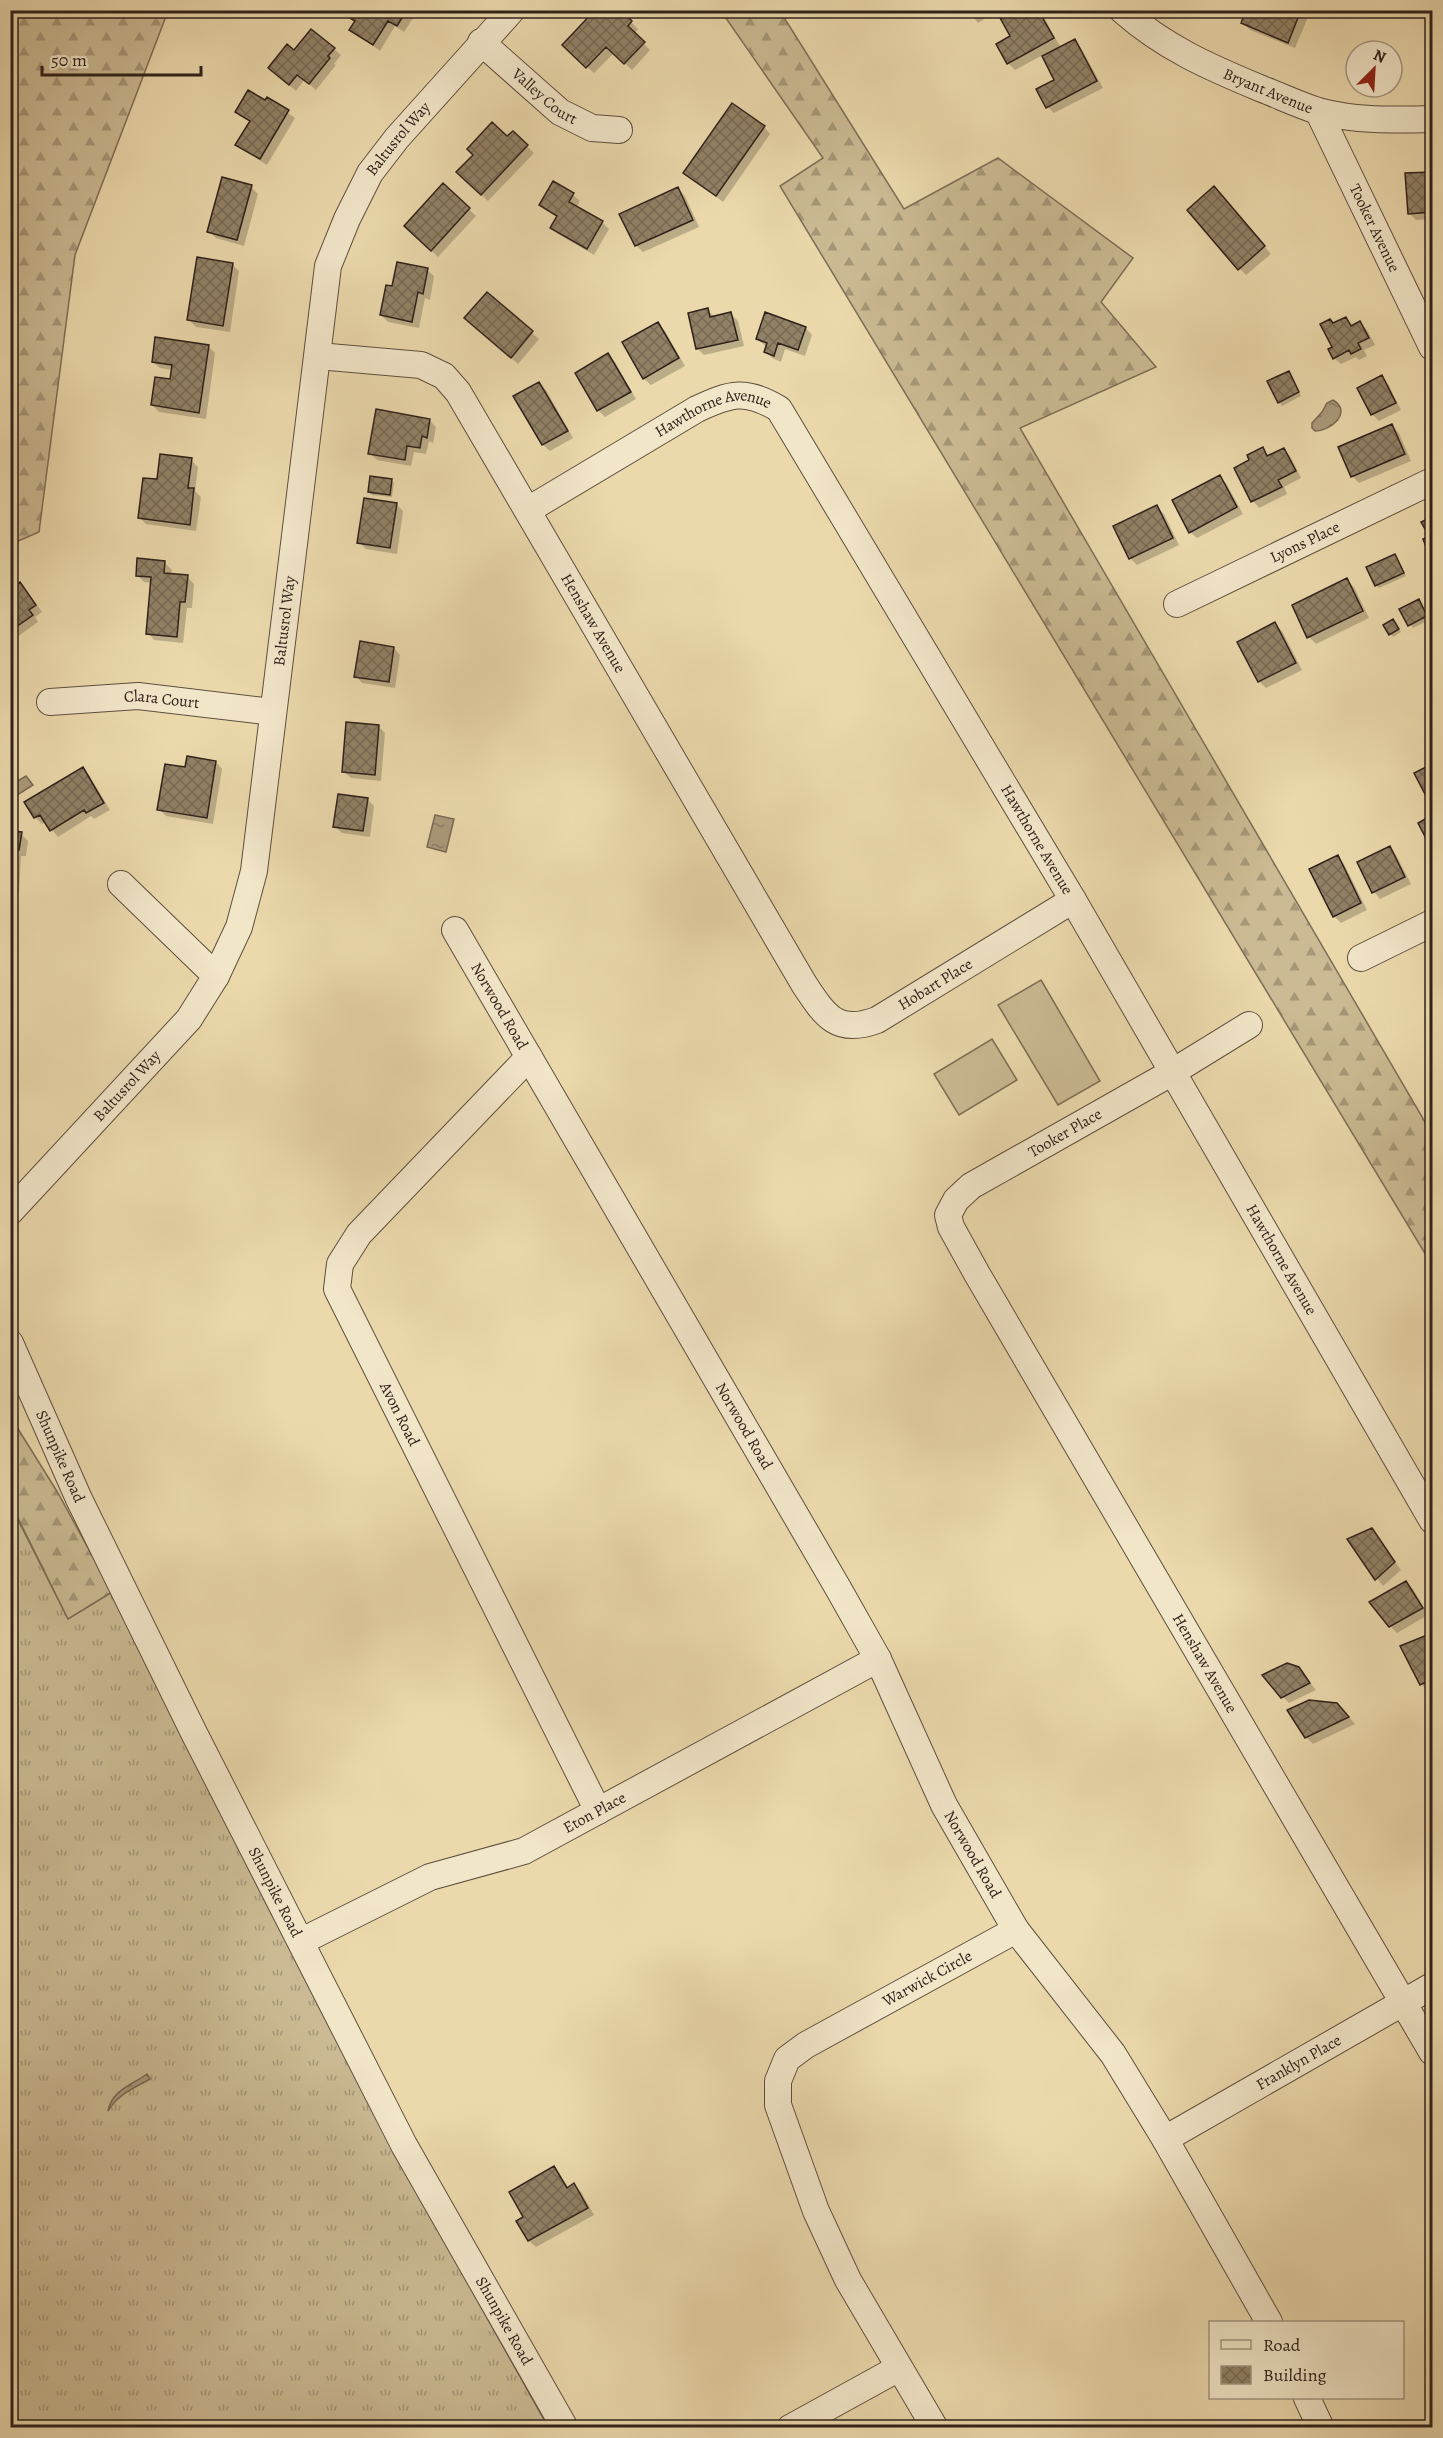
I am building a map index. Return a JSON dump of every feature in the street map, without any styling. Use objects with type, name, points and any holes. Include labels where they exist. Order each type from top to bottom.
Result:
[{"type":"street","name":"Baltusrol Way","points":[[10,1212],[189,1018],[216,976],[238,927],[254,871],[328,266],[347,219],[370,173],[397,138],[512,10]]},
{"type":"street","name":"Bryant Avenue","points":[[1122,10],[1148,33],[1184,56],[1318,111],[1384,119],[1432,118]]},
{"type":"street","name":"Valley Court","points":[[481,42],[560,112],[592,128],[619,130]]},
{"type":"street","name":"Tooker Avenue","points":[[1318,111],[1432,347]]},
{"type":"street","name":"Henshaw Avenue","points":[[318,356],[421,365],[444,376],[458,392],[804,984]]},
{"type":"street","name":"Hawthorne Avenue","points":[[528,510],[697,409],[721,398],[741,394],[761,398],[779,409],[1073,900],[1171,1073],[1432,1520]]},
{"type":"street","name":"Lyons Place","points":[[1177,604],[1432,481]]},
{"type":"street","name":"Clara Court","points":[[50,702],[138,696],[273,712]]},
{"type":"street","points":[[121,884],[216,976]]},
{"type":"street","name":"Hobart Place","points":[[804,984],[825,1014],[839,1024],[861,1026],[877,1020],[1073,900]]},
{"type":"street","points":[[1361,958],[1432,923]]},
{"type":"street","name":"Norwood Road","points":[[455,930],[878,1659],[944,1805],[1016,1930]]},
{"type":"street","name":"Tooker Place","points":[[977,1274],[951,1227],[948,1215],[956,1200],[971,1186],[1171,1073],[1249,1025]]},
{"type":"street","name":"Avon Road","points":[[529,1057],[360,1234],[340,1263],[337,1289],[598,1811]]},
{"type":"street","name":"Henshaw Avenue","points":[[977,1274],[1432,2052]]},
{"type":"street","name":"Shunpike Road","points":[[10,1343],[89,1520],[194,1733],[404,2145],[565,2427]]},
{"type":"street","name":"Eton Place","points":[[302,1941],[430,1877],[524,1851],[878,1659]]},
{"type":"street","points":[[1016,1930],[1113,2054],[1165,2139],[1268,2321]]},
{"type":"street","name":"Warwick Circle","points":[[935,2427],[848,2280],[816,2211],[778,2105],[778,2081],[787,2059],[806,2044],[1016,1930]]},
{"type":"street","name":"Franklyn Place","points":[[1165,2139],[1432,1986]]},
{"type":"street","points":[[790,2427],[899,2368]]},
{"type":"street","points":[[1307,2399],[1321,2427]]},
{"type":"green space","points":[[11,10],[168,11],[75,255],[39,532],[11,544]]},
{"type":"green space","points":[[721,11],[780,11],[904,209],[998,158],[1133,258],[1101,302],[1156,367],[1020,428],[1432,1134],[1432,1265],[780,186],[823,158]]},
{"type":"green space","points":[[1041,980],[1100,1081],[1058,1105],[998,1005]]},
{"type":"green space","points":[[992,1039],[1017,1080],[959,1115],[934,1074]]},
{"type":"green space","points":[[10,1416],[58,1493],[112,1592],[68,1619],[11,1504]]},
{"type":"green space","points":[[10,1504],[68,1619],[112,1592],[270,1911],[435,2224],[548,2427],[11,2427]]},
{"type":"water","points":[[1333,400],[1341,410],[1338,420],[1327,428],[1315,431],[1312,423],[1327,403]]},
{"type":"water","points":[[26,776],[33,785],[11,799],[11,785]]},
{"type":"water","points":[[435,815],[454,819],[446,852],[427,847]]},
{"type":"water","points":[[147,2074],[150,2079],[121,2096],[108,2111],[118,2093]]},
{"type":"building","points":[[348,10],[407,10],[397,26],[388,21],[373,45],[349,30],[355,21],[345,15]]},
{"type":"building","points":[[595,10],[621,10],[632,21],[628,26],[645,42],[624,64],[606,47],[586,68],[562,45]]},
{"type":"building","points":[[966,10],[981,10],[970,17]]},
{"type":"building","points":[[1009,10],[1038,10],[1054,38],[1007,64],[996,44],[1010,36],[999,16]]},
{"type":"building","points":[[1246,10],[1301,10],[1288,43],[1241,23]]},
{"type":"building","points":[[311,29],[335,48],[328,56],[330,58],[309,84],[297,75],[289,85],[268,68],[287,44],[294,50]]},
{"type":"building","points":[[1075,39],[1097,81],[1046,108],[1036,89],[1054,80],[1042,56]]},
{"type":"building","points":[[248,90],[265,100],[267,97],[289,110],[260,159],[235,145],[250,121],[235,112]]},
{"type":"building","points":[[732,103],[765,126],[716,196],[683,173]]},
{"type":"building","points":[[492,122],[507,136],[513,131],[528,145],[481,195],[456,172],[473,155],[467,149]]},
{"type":"building","points":[[1432,172],[1432,212],[1408,214],[1405,173]]},
{"type":"building","points":[[222,177],[252,185],[237,240],[207,232]]},
{"type":"building","points":[[553,181],[574,193],[569,202],[603,221],[587,249],[550,228],[557,216],[539,205]]},
{"type":"building","points":[[443,183],[470,208],[431,251],[404,226]]},
{"type":"building","points":[[1214,186],[1265,246],[1238,270],[1187,210]]},
{"type":"building","points":[[678,187],[693,220],[635,246],[619,214]]},
{"type":"building","points":[[197,257],[233,263],[223,326],[187,320]]},
{"type":"building","points":[[397,262],[428,268],[423,294],[418,292],[412,322],[380,315],[386,285],[392,286]]},
{"type":"building","points":[[487,292],[533,331],[511,358],[464,318]]},
{"type":"building","points":[[708,308],[710,317],[731,312],[738,340],[696,349],[688,313]]},
{"type":"building","points":[[765,312],[806,327],[798,350],[778,343],[774,356],[764,352],[767,343],[756,339]]},
{"type":"building","points":[[1346,317],[1351,326],[1360,321],[1369,338],[1358,343],[1361,349],[1351,354],[1349,350],[1333,359],[1328,349],[1332,347],[1320,324],[1330,319],[1333,323]]},
{"type":"building","points":[[658,322],[679,358],[643,379],[622,342]]},
{"type":"building","points":[[155,337],[209,345],[199,413],[151,405],[155,377],[170,379],[172,365],[152,362]]},
{"type":"building","points":[[608,353],[631,392],[597,411],[575,373]]},
{"type":"building","points":[[1289,371],[1299,392],[1278,403],[1267,381]]},
{"type":"building","points":[[1382,375],[1396,403],[1371,415],[1357,388]]},
{"type":"building","points":[[539,382],[568,431],[542,445],[513,396]]},
{"type":"building","points":[[376,409],[430,419],[427,438],[422,436],[420,448],[407,446],[405,460],[368,454]]},
{"type":"building","points":[[1392,424],[1405,454],[1351,477],[1338,447]]},
{"type":"building","points":[[1263,447],[1267,456],[1284,448],[1296,471],[1278,480],[1282,487],[1251,502],[1234,468],[1249,460],[1247,455]]},
{"type":"building","points":[[160,454],[192,458],[188,488],[194,488],[190,525],[138,518],[143,478],[157,479]]},
{"type":"building","points":[[1220,475],[1237,507],[1189,533],[1172,500]]},
{"type":"building","points":[[370,476],[392,479],[390,495],[368,492]]},
{"type":"building","points":[[364,498],[397,503],[390,548],[357,543]]},
{"type":"building","points":[[1157,505],[1173,538],[1129,559],[1113,526]]},
{"type":"building","points":[[1432,517],[1432,552],[1429,554],[1423,539],[1429,536],[1421,522]]},
{"type":"building","points":[[1395,554],[1404,573],[1375,586],[1366,567]]},
{"type":"building","points":[[137,558],[165,561],[164,573],[188,575],[185,602],[180,602],[177,637],[146,634],[151,577],[136,576]]},
{"type":"building","points":[[1347,578],[1363,611],[1307,638],[1292,605]]},
{"type":"building","points":[[10,579],[16,586],[20,582],[36,605],[29,610],[33,615],[10,631]]},
{"type":"building","points":[[1419,599],[1427,616],[1408,626],[1399,609]]},
{"type":"building","points":[[1393,619],[1399,629],[1389,635],[1383,625]]},
{"type":"building","points":[[1275,622],[1296,663],[1258,682],[1237,642]]},
{"type":"building","points":[[360,641],[394,647],[389,682],[354,677]]},
{"type":"building","points":[[1432,642],[1432,655],[1427,645]]},
{"type":"building","points":[[346,722],[379,725],[375,775],[342,772]]},
{"type":"building","points":[[187,756],[216,761],[207,818],[157,810],[165,764],[185,767]]},
{"type":"building","points":[[1432,764],[1432,793],[1426,796],[1414,773]]},
{"type":"building","points":[[83,767],[104,803],[86,813],[84,810],[50,831],[40,815],[34,818],[24,802]]},
{"type":"building","points":[[338,794],[368,798],[363,831],[333,827]]},
{"type":"building","points":[[1432,815],[1432,850],[1418,823]]},
{"type":"building","points":[[10,831],[22,832],[19,850],[14,850],[12,886],[10,886]]},
{"type":"building","points":[[1390,846],[1405,877],[1372,893],[1357,862]]},
{"type":"building","points":[[1338,855],[1361,903],[1333,917],[1309,869]]},
{"type":"building","points":[[1372,1528],[1395,1562],[1375,1580],[1347,1539]]},
{"type":"building","points":[[1406,1581],[1423,1608],[1389,1627],[1369,1602]]},
{"type":"building","points":[[1432,1633],[1432,1679],[1420,1685],[1400,1646]]},
{"type":"building","points":[[1287,1663],[1299,1667],[1310,1683],[1281,1698],[1262,1675]]},
{"type":"building","points":[[1309,1700],[1337,1703],[1349,1717],[1305,1738],[1287,1710]]},
{"type":"building","points":[[554,2166],[567,2188],[574,2183],[588,2208],[528,2241],[516,2221],[523,2217],[509,2192]]}]
